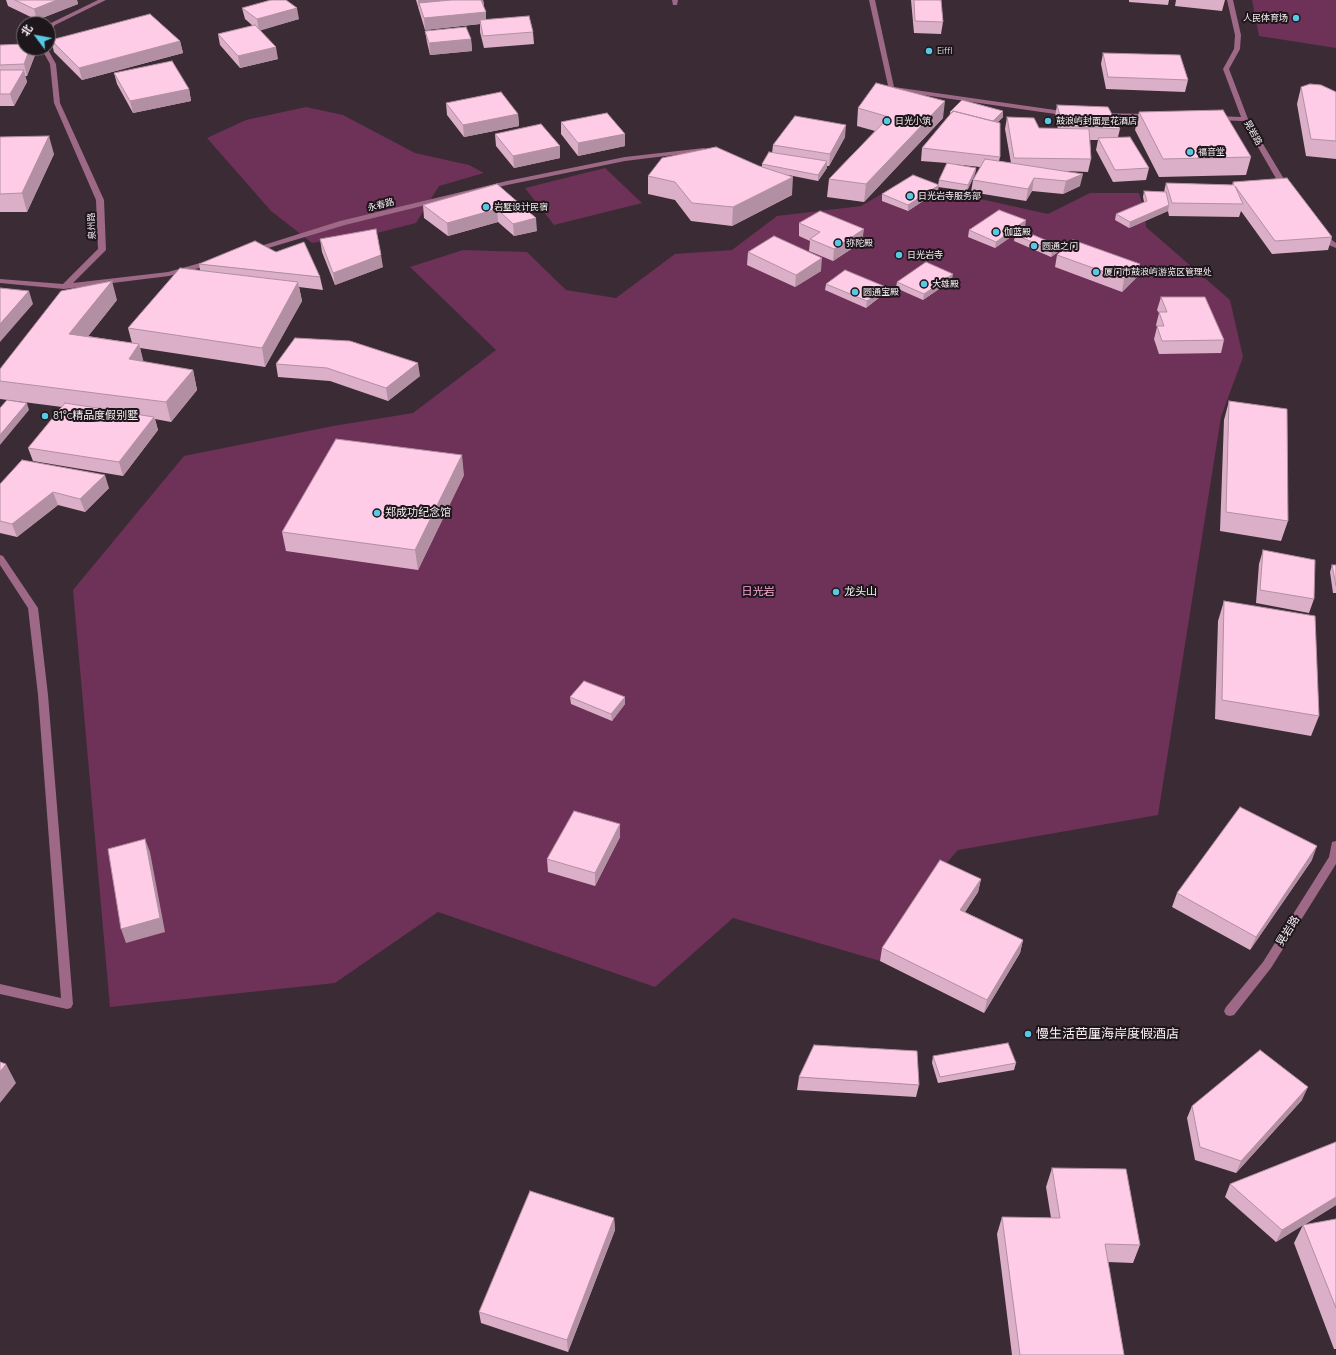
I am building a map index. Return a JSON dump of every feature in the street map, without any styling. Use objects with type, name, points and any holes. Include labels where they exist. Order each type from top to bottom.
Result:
[{"type":"street","points":[[56,23],[103,0]]},
{"type":"street","points":[[872,0],[891,89],[1073,114]]},
{"type":"street","name":"晃岩路","points":[[1230,0],[1238,35],[1237,49],[1226,69],[1245,119],[1283,186],[1292,196]]},
{"type":"street","name":"泉州路","points":[[48,56],[53,64],[56,103],[100,200],[102,250],[63,289]]},
{"type":"street","points":[[1089,115],[1159,117]]},
{"type":"street","points":[[1206,118],[1245,119]]},
{"type":"street","name":"永春路","points":[[245,252],[343,223],[507,183],[625,159],[704,150]]},
{"type":"street","points":[[1319,229],[1329,242],[1336,246]]},
{"type":"street","points":[[0,281],[63,289],[169,274],[222,259]]},
{"type":"street","points":[[0,558],[33,608],[43,695],[67,1004],[0,989]]},
{"type":"street","name":"晃岩路","points":[[1230,1012],[1267,965],[1334,858],[1336,845]]},
{"type":"green space","name":"人民体育场","points":[[1252,0],[1336,0],[1336,48],[1259,36]]},
{"type":"green space","points":[[306,107],[343,115],[415,153],[469,165],[484,173],[439,186],[416,223],[377,233],[312,243],[271,211],[207,138],[246,120]]},
{"type":"green space","points":[[605,168],[642,203],[554,225],[525,188]]},
{"type":"green space","name":"日光岩","points":[[909,178],[940,190],[1048,214],[1090,193],[1139,193],[1145,213],[1146,227],[1230,300],[1243,357],[1221,417],[1158,815],[958,850],[938,873],[880,961],[733,918],[655,987],[438,912],[335,983],[110,1007],[73,590],[184,456],[333,426],[413,413],[496,350],[410,267],[463,250],[527,252],[566,290],[616,298],[675,254],[732,250],[777,216],[861,206]]},
{"type":"building","points":[[15,0],[57,0],[34,9]]},
{"type":"building","points":[[271,0],[286,0],[297,8],[257,19],[242,8]]},
{"type":"building","points":[[451,0],[481,0],[486,12],[424,18],[419,3]]},
{"type":"building","points":[[914,0],[941,0],[943,22],[915,21]]},
{"type":"building","points":[[150,14],[180,41],[79,68],[56,45],[56,39]]},
{"type":"building","points":[[529,16],[533,32],[483,36],[480,20]]},
{"type":"building","points":[[255,25],[276,47],[238,56],[218,34]]},
{"type":"building","points":[[466,27],[471,39],[429,43],[425,31]]},
{"type":"building","points":[[16,44],[16,56],[27,56],[24,64],[0,65],[0,45]]},
{"type":"building","points":[[1103,53],[1180,55],[1188,80],[1108,77]]},
{"type":"building","points":[[172,61],[189,89],[130,101],[114,73]]},
{"type":"building","points":[[0,70],[24,70],[10,94],[0,94]]},
{"type":"building","points":[[876,83],[945,101],[866,184],[829,179],[889,117],[858,108]]},
{"type":"building","points":[[1310,84],[1321,85],[1336,92],[1336,141],[1311,139],[1301,87]]},
{"type":"building","points":[[501,92],[518,114],[463,125],[446,103]]},
{"type":"building","points":[[962,100],[1003,111],[993,121],[953,111],[952,113],[950,112]]},
{"type":"building","points":[[1057,105],[1108,107],[1120,129],[1063,126]]},
{"type":"building","points":[[1223,110],[1251,157],[1163,159],[1139,112]]},
{"type":"building","points":[[953,111],[1000,123],[1000,157],[922,148]]},
{"type":"building","points":[[607,113],[625,134],[578,143],[561,122]]},
{"type":"building","points":[[795,116],[846,125],[830,154],[773,145]]},
{"type":"building","points":[[1007,117],[1034,118],[1039,128],[1089,129],[1091,159],[1014,158]]},
{"type":"building","points":[[541,124],[560,146],[513,156],[495,134]]},
{"type":"building","points":[[49,136],[22,193],[0,194],[0,137]]},
{"type":"building","points":[[1130,137],[1149,168],[1115,170],[1098,138]]},
{"type":"building","points":[[716,147],[759,166],[793,177],[733,207],[692,203],[675,182],[648,176],[662,158]]},
{"type":"building","points":[[769,152],[827,161],[818,175],[762,164]]},
{"type":"building","points":[[985,159],[1083,174],[1066,181],[1034,178],[1028,189],[973,180]]},
{"type":"building","points":[[947,163],[976,168],[968,185],[939,180]]},
{"type":"building","name":"日光岩寺服务部","points":[[913,175],[939,185],[908,205],[882,194]]},
{"type":"building","points":[[1287,178],[1332,237],[1275,241],[1235,186],[1243,204],[1172,203],[1166,183],[1234,185],[1233,182]]},
{"type":"building","points":[[497,184],[536,218],[513,224],[497,209],[447,223],[423,205]]},
{"type":"building","points":[[1144,191],[1166,192],[1169,205],[1130,222],[1116,214],[1147,201]]},
{"type":"building","name":"伽蓝殿","points":[[999,210],[1026,220],[996,242],[969,230]]},
{"type":"building","points":[[820,211],[864,229],[834,249],[810,239],[820,232],[799,223]]},
{"type":"building","points":[[376,229],[381,255],[333,273],[320,239]]},
{"type":"building","points":[[1022,230],[1059,246],[1052,250],[1015,235]]},
{"type":"building","points":[[774,236],[822,258],[796,275],[748,252]]},
{"type":"building","points":[[1073,240],[1140,264],[1124,279],[1057,255]]},
{"type":"building","points":[[255,241],[276,252],[304,242],[320,277],[199,264]]},
{"type":"building","name":"大雄殿","points":[[926,262],[953,274],[924,294],[897,282]]},
{"type":"building","points":[[180,268],[298,282],[262,348],[128,328]]},
{"type":"building","name":"圆通宝殿","points":[[845,270],[886,287],[867,301],[826,284]]},
{"type":"building","points":[[112,281],[69,334],[139,344],[129,359],[193,370],[166,402],[0,381],[0,369],[61,291]]},
{"type":"building","points":[[0,288],[29,291],[0,324]]},
{"type":"building","points":[[1161,297],[1205,297],[1224,340],[1162,341],[1157,326],[1164,326],[1159,312],[1167,312]]},
{"type":"building","points":[[295,338],[350,341],[418,363],[386,388],[327,368],[276,364]]},
{"type":"building","points":[[7,400],[27,403],[0,435],[0,408]]},
{"type":"building","points":[[1229,401],[1287,409],[1288,521],[1226,512]]},
{"type":"building","points":[[65,403],[154,417],[119,462],[28,448]]},
{"type":"building","name":"郑成功纪念馆","points":[[336,439],[462,455],[415,550],[282,532]]},
{"type":"building","points":[[22,460],[105,475],[80,499],[53,492],[12,524],[0,521],[0,484]]},
{"type":"building","points":[[1263,550],[1315,560],[1314,599],[1260,590]]},
{"type":"building","points":[[1332,565],[1336,565],[1336,586]]},
{"type":"building","points":[[1224,601],[1315,616],[1319,716],[1222,700]]},
{"type":"building","points":[[584,681],[625,697],[611,714],[570,697]]},
{"type":"building","points":[[1240,807],[1317,846],[1256,937],[1177,893]]},
{"type":"building","points":[[574,811],[620,824],[595,873],[547,859]]},
{"type":"building","points":[[145,839],[160,918],[121,929],[108,849]]},
{"type":"building","points":[[940,860],[981,879],[960,910],[1023,940],[987,1000],[882,948]]},
{"type":"building","points":[[1008,1043],[1016,1063],[940,1077],[933,1056]]},
{"type":"building","points":[[814,1045],[917,1051],[919,1085],[799,1077]]},
{"type":"building","points":[[1260,1050],[1308,1087],[1241,1161],[1200,1147],[1192,1106]]},
{"type":"building","points":[[0,1062],[6,1064],[0,1072]]},
{"type":"building","points":[[1336,1142],[1336,1197],[1282,1230],[1230,1184]]},
{"type":"building","points":[[1052,1168],[1126,1169],[1140,1245],[1105,1244],[1124,1355],[1020,1355],[1002,1217],[1060,1218]]},
{"type":"building","points":[[530,1191],[614,1218],[567,1340],[479,1312]]},
{"type":"building","points":[[1336,1219],[1336,1308],[1303,1225]]},
{"type":"place","name":"人民体育场","points":[[1296,18]]},
{"type":"place","name":"Eiffl","points":[[929,51]]},
{"type":"place","name":"日光小筑","points":[[887,121]]},
{"type":"place","name":"鼓浪屿封面是花酒店","points":[[1048,121]]},
{"type":"place","name":"福音堂","points":[[1190,152]]},
{"type":"place","name":"日光岩寺服务部","points":[[910,196]]},
{"type":"place","name":"岩墅设计民宿","points":[[486,207]]},
{"type":"place","name":"伽蓝殿","points":[[996,232]]},
{"type":"place","name":"弥陀殿","points":[[838,243]]},
{"type":"place","name":"圆通之门","points":[[1034,246]]},
{"type":"place","name":"日光岩寺","points":[[899,255]]},
{"type":"place","name":"厦门市鼓浪屿游览区管理处","points":[[1096,272]]},
{"type":"place","name":"大雄殿","points":[[924,284]]},
{"type":"place","name":"圆通宝殿","points":[[855,292]]},
{"type":"place","name":"81°c精品度假别墅","points":[[45,416]]},
{"type":"place","name":"郑成功纪念馆","points":[[377,513]]},
{"type":"place","name":"龙头山","points":[[836,592]]},
{"type":"place","name":"慢生活芭厘海岸度假酒店","points":[[1028,1034]]}]
